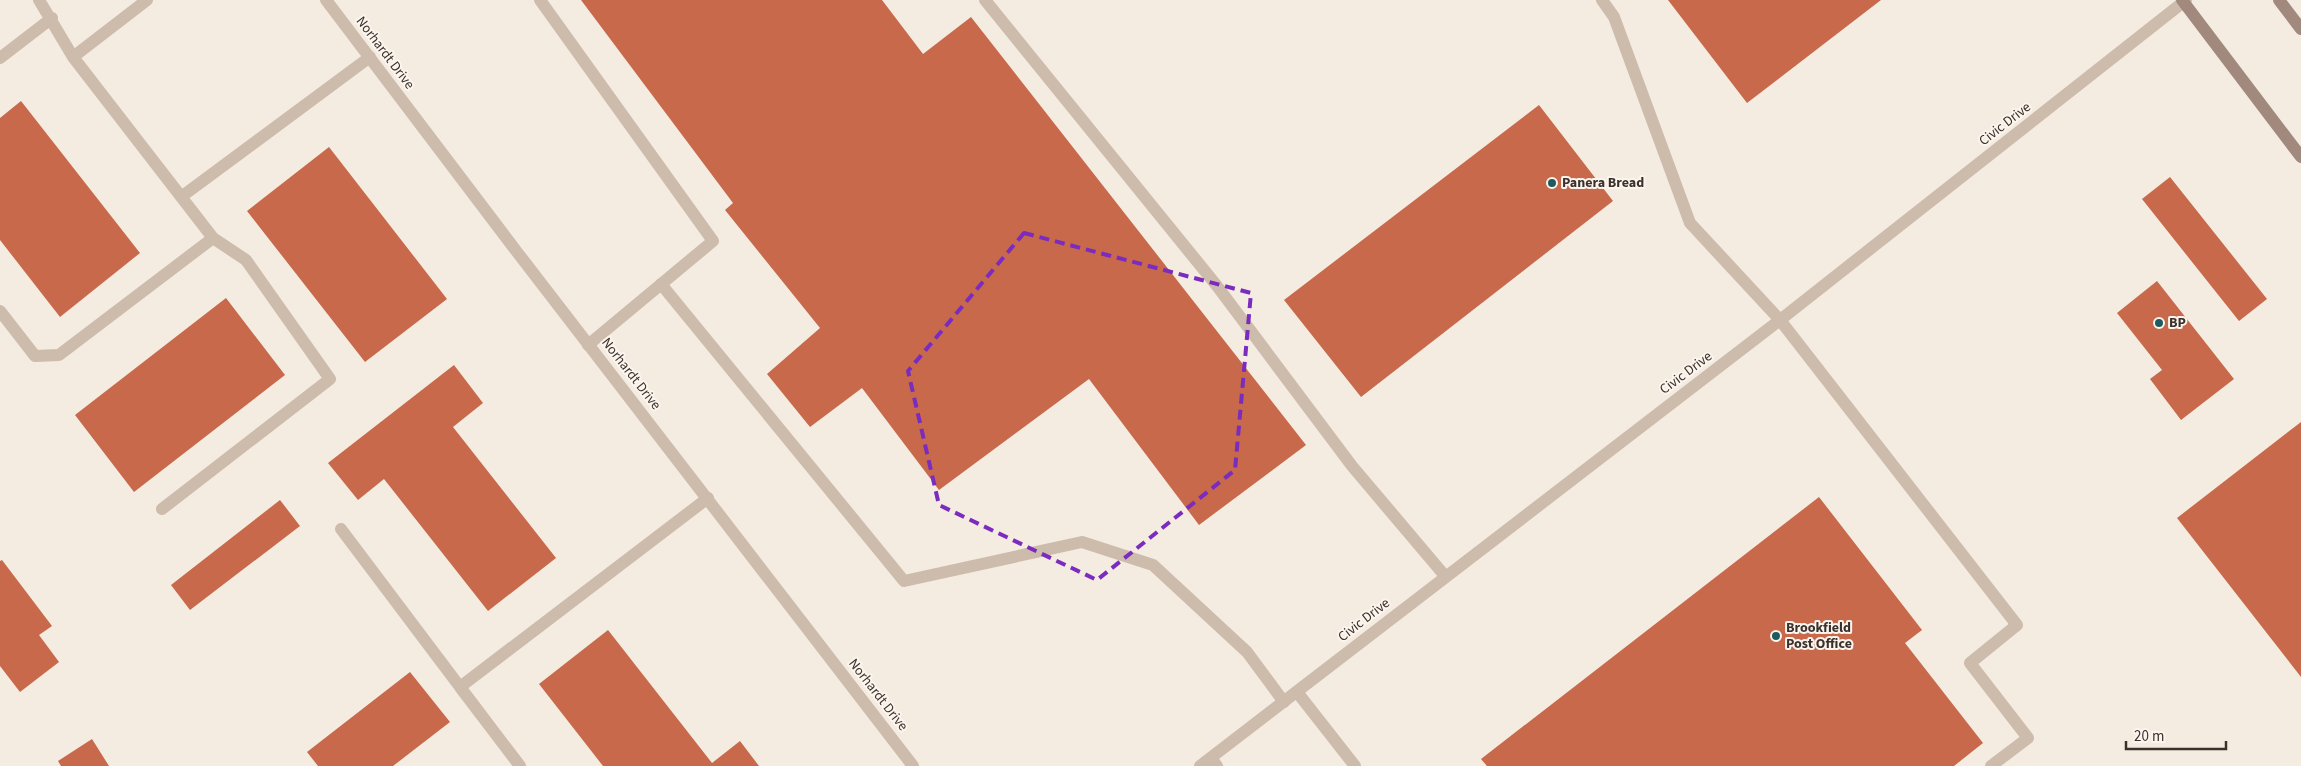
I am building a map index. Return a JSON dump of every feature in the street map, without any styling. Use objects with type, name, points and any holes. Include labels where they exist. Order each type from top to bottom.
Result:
[{"type":"main road","points":[[2279,0],[2301,29]]},
{"type":"main road","points":[[2184,1],[2301,158]]},
{"type":"street","points":[[39,0],[52,18],[73,57],[212,238],[246,260],[330,379],[162,509]]},
{"type":"street","points":[[73,57],[147,0]]},
{"type":"street","name":"Norhardt Drive","points":[[326,0],[588,345],[914,766]]},
{"type":"street","points":[[540,0],[713,241],[588,345]]},
{"type":"street","points":[[985,0],[1217,286],[1352,466],[1445,576]]},
{"type":"street","points":[[1602,0],[1614,16],[1690,223],[1780,320],[2017,624],[1970,663],[2028,738],[1991,766]]},
{"type":"street","name":"Civic Drive","points":[[1200,766],[1214,762],[1284,702],[1445,576],[1780,320],[2184,1]]},
{"type":"street","points":[[0,58],[52,18]]},
{"type":"street","points":[[181,197],[370,57]]},
{"type":"street","points":[[0,311],[35,356],[58,355],[212,238]]},
{"type":"street","points":[[661,284],[904,581],[1082,542],[1153,565],[1247,652],[1284,702]]},
{"type":"street","points":[[460,686],[708,498]]},
{"type":"street","points":[[341,529],[520,766]]},
{"type":"street","points":[[1297,692],[1355,766]]},
{"type":"highlighted area","points":[[1024,233],[1251,293],[1235,470],[1097,580],[939,505],[908,371]]},
{"type":"building","points":[[581,0],[882,0],[923,54],[971,17],[1306,445],[1199,525],[1089,379],[939,490],[862,388],[810,427],[767,374],[820,328],[725,210],[733,203]]},
{"type":"building","points":[[1668,0],[1881,0],[1747,103]]},
{"type":"building","points":[[21,101],[140,253],[60,317],[0,240],[0,118]]},
{"type":"building","points":[[1539,105],[1613,201],[1361,397],[1284,300]]},
{"type":"building","points":[[329,147],[447,299],[365,362],[247,211]]},
{"type":"building","points":[[2170,177],[2267,299],[2239,321],[2142,199]]},
{"type":"building","points":[[2157,281],[2234,379],[2181,420],[2150,379],[2162,370],[2117,313]]},
{"type":"building","points":[[226,298],[285,375],[134,492],[75,415]]},
{"type":"building","points":[[454,365],[483,403],[453,427],[556,558],[488,611],[384,479],[358,500],[328,463]]},
{"type":"building","points":[[2301,422],[2301,677],[2177,518]]},
{"type":"building","name":"Brookfield Post Office","points":[[1819,497],[1922,630],[1905,643],[1983,743],[1954,766],[1487,766],[1481,759]]},
{"type":"building","points":[[280,500],[300,526],[190,610],[171,585]]},
{"type":"building","points":[[2,560],[52,626],[39,635],[59,662],[20,692],[0,666],[0,561]]},
{"type":"building","points":[[608,630],[712,763],[740,741],[759,766],[603,766],[539,684]]},
{"type":"building","points":[[410,672],[450,722],[393,766],[318,766],[307,752]]},
{"type":"building","points":[[92,739],[109,766],[61,766],[58,761]]},
{"type":"place","name":"Panera Bread","points":[[1552,183]]},
{"type":"place","name":"BP","points":[[2159,323]]},
{"type":"place","name":"Brookfield Post Office","points":[[1776,636]]}]
